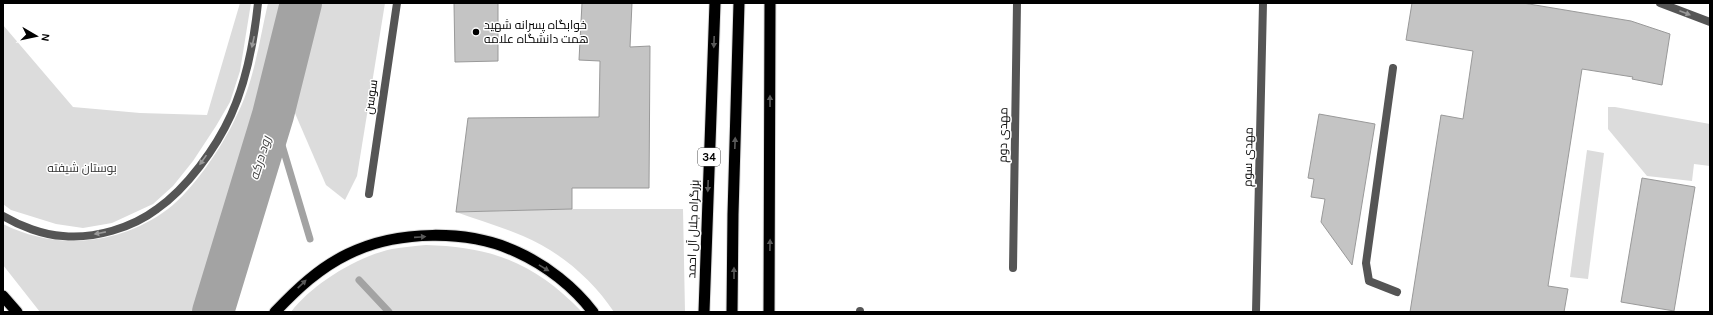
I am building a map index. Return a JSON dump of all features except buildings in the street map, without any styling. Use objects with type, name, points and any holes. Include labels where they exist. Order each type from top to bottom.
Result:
[{"type":"highway","name":"بزرگراه جلال آل احمد","points":[[704,312],[715,3]]},
{"type":"highway","name":"34","points":[[732,312],[733,214],[739,3]]},
{"type":"highway","points":[[769,312],[770,3]]},
{"type":"highway","points":[[275,312],[306,280],[348,254],[374,243],[399,238],[439,235],[478,239],[517,252],[549,271],[583,298],[593,312]]},
{"type":"highway","points":[[3,296],[17,312]]},
{"type":"street","points":[[3,216],[36,230],[63,236],[82,236],[115,230],[135,222],[157,210],[177,192],[198,168],[232,115],[246,75],[255,30],[258,3]]},
{"type":"street","name":"سوسن","points":[[369,194],[397,3]]},
{"type":"street","name":"مهدی دوم","points":[[1013,268],[1017,3]]},
{"type":"street","name":"مهدی سوم","points":[[1256,312],[1263,3]]},
{"type":"street","points":[[1660,3],[1710,22]]},
{"type":"street","points":[[1393,68],[1366,263],[1370,282],[1396,292]]},
{"type":"green space","name":"بوستان شیفته","points":[[240,3],[251,3],[240,71],[230,102],[193,161],[173,186],[153,204],[112,223],[83,228],[56,224],[11,210],[3,204],[3,25],[73,107],[140,113],[207,115]]},
{"type":"green space","points":[[268,3],[290,3],[270,78],[199,312],[40,312],[3,265],[3,224],[23,233],[44,238],[66,241],[87,240],[109,237],[129,230],[149,221],[178,201],[197,180],[215,155],[242,105],[259,47]]},
{"type":"green space","points":[[313,3],[385,3],[357,176],[345,200],[326,185],[291,104]]},
{"type":"green space","points":[[1608,107],[1710,124],[1710,166],[1694,164],[1692,181],[1647,176],[1608,129]]},
{"type":"green space","points":[[1587,150],[1604,153],[1588,279],[1570,277]]},
{"type":"green space","points":[[572,209],[683,209],[685,312],[614,312],[596,288],[562,258],[536,242],[456,212]]},
{"type":"green space","points":[[426,245],[472,249],[512,261],[547,281],[565,295],[582,312],[291,312],[311,291],[323,282],[365,258],[392,249]]},
{"type":"waterway","name":"رود درکه","points":[[213,312],[273,115],[301,3]]},
{"type":"waterway","points":[[273,115],[310,239]]},
{"type":"waterway","points":[[359,280],[389,312]]},
{"type":"place","name":"خوابگاه پسرانه شهید همت دانشگاه علامه","points":[[476,32]]}]
